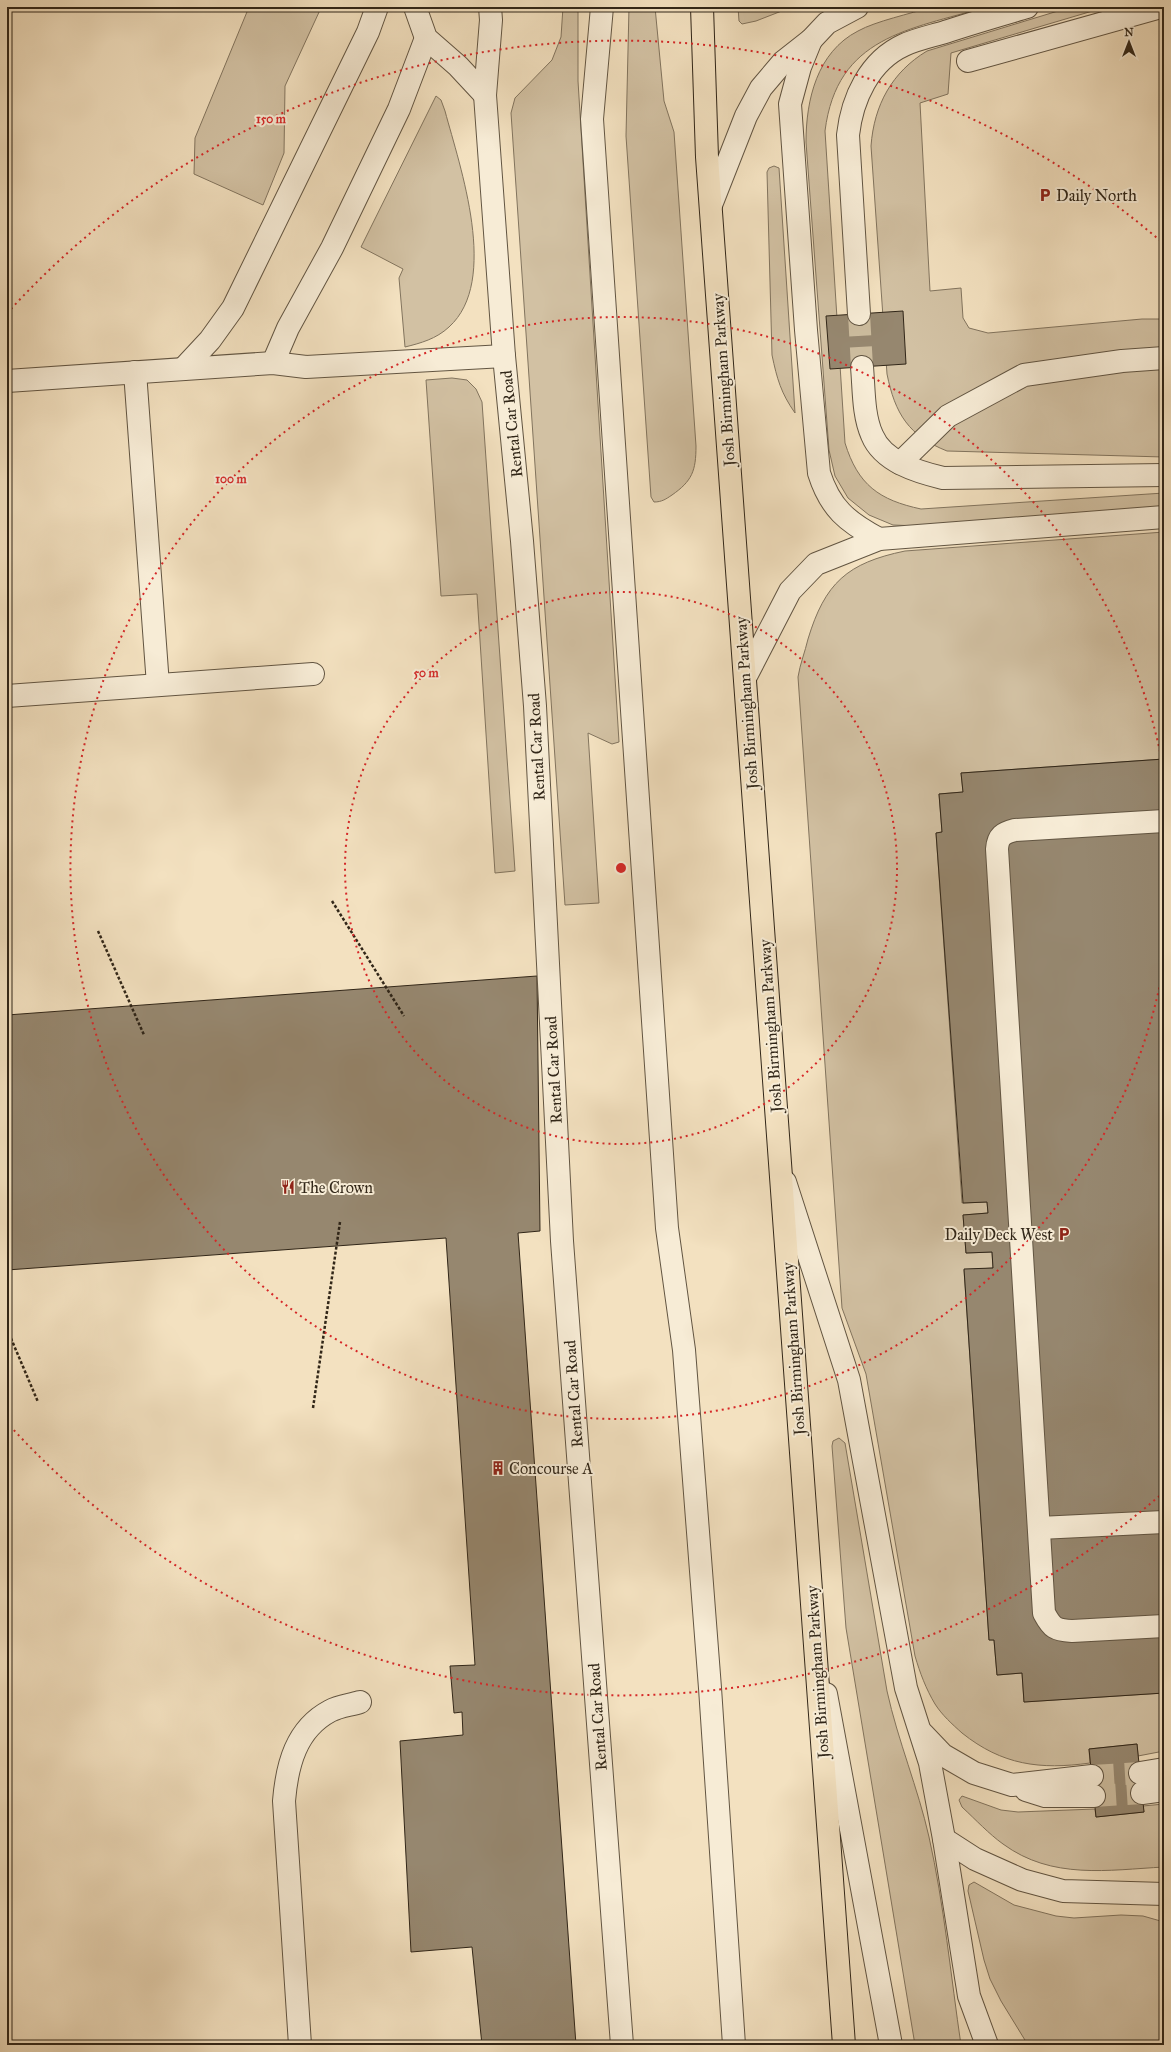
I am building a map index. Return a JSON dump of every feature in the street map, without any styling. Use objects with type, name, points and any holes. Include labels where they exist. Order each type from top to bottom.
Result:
[{"type":"main road","name":"Josh Birmingham Parkway","points":[[702,7],[707,157],[844,2045]]},
{"type":"lane","points":[[183,369],[210,340],[233,308],[368,32],[378,7]]},
{"type":"lane","points":[[415,7],[426,38],[458,66],[485,95]]},
{"type":"lane","name":"Rental Car Road","points":[[490,7],[491,20],[485,95],[504,356],[522,540],[534,706],[562,1241],[622,2045]]},
{"type":"lane","points":[[602,7],[592,119],[667,1220],[684,1358],[711,1696],[734,2045]]},
{"type":"lane","points":[[711,205],[746,116],[761,88],[783,62],[811,40],[827,23],[857,7]]},
{"type":"lane","points":[[859,314],[848,134],[850,116],[857,95],[868,76],[885,58],[903,45],[1027,7]]},
{"type":"lane","points":[[968,60],[1160,7]]},
{"type":"lane","points":[[273,363],[288,328],[332,248],[399,109],[426,38]]},
{"type":"lane","points":[[811,40],[800,67],[790,104],[818,473],[823,487],[837,509],[854,526],[879,539]]},
{"type":"lane","points":[[7,381],[273,363],[306,368],[504,356]]},
{"type":"lane","points":[[900,463],[948,416],[1024,375],[1122,361],[1164,358]]},
{"type":"lane","points":[[862,368],[867,416],[872,435],[884,452],[900,463],[922,473],[943,478],[1164,475]]},
{"type":"lane","points":[[135,372],[158,685]]},
{"type":"lane","points":[[745,678],[790,591],[816,564],[879,539],[1164,517]]},
{"type":"lane","points":[[7,696],[313,674]]},
{"type":"lane","points":[[1164,821],[1015,830],[1004,833],[998,840],[1001,920],[1044,1613],[1049,1622],[1057,1630],[1072,1631],[1164,1626]]},
{"type":"lane","points":[[780,1165],[849,1380],[906,1688],[930,1764],[944,1839],[969,1996],[987,2045]]},
{"type":"lane","points":[[1039,1528],[1164,1522]]},
{"type":"lane","points":[[813,1622],[891,2045]]},
{"type":"lane","points":[[300,2045],[284,1801],[286,1773],[296,1745],[313,1724],[331,1710],[360,1702]]},
{"type":"lane","points":[[920,1732],[943,1755],[968,1770],[1012,1786],[1093,1786]]},
{"type":"lane","points":[[1164,1769],[1141,1783],[1164,1790]]},
{"type":"lane","points":[[944,1839],[975,1859],[1015,1877],[1063,1891],[1164,1894]]},
{"type":"path","points":[[332,901],[404,1016]]},
{"type":"path","points":[[98,931],[144,1035]]},
{"type":"path","points":[[313,1408],[340,1222]]},
{"type":"path","points":[[7,1329],[38,1402]]},
{"type":"shaded area","points":[[249,7],[304,7],[320,10],[285,86],[284,153],[263,205],[194,174],[195,138]]},
{"type":"shaded area","points":[[563,7],[578,7],[578,81],[619,742],[612,744],[588,733],[599,903],[565,905],[511,113],[515,98],[552,60],[561,37]]},
{"type":"shaded area","points":[[629,7],[655,7],[664,101],[674,132],[696,446],[692,475],[679,490],[664,500],[657,502],[654,502],[651,497],[626,136]]},
{"type":"shaded area","points":[[738,7],[792,7],[756,21],[742,24],[739,21]]},
{"type":"shaded area","points":[[931,7],[986,7],[904,31],[881,42],[861,56],[844,75],[832,99],[825,131],[845,443],[850,458],[856,470],[872,488],[893,501],[921,509],[1164,493],[1164,508],[919,526],[893,525],[869,515],[848,498],[835,476],[829,450],[806,142],[808,110],[817,79],[824,64],[833,51],[844,40],[865,27]]},
{"type":"shaded area","points":[[1071,7],[1106,7],[951,53],[948,94],[920,103],[930,291],[961,288],[963,318],[969,328],[988,333],[1142,319],[1164,319],[1164,457],[947,451],[934,445],[913,431],[899,412],[894,401],[887,374],[871,146],[876,117],[887,91],[895,79],[915,59],[927,51]]},
{"type":"shaded area","points":[[436,96],[441,100],[445,111],[459,162],[472,223],[474,253],[472,282],[464,307],[449,327],[434,338],[405,347],[399,278],[403,269],[361,247]]},
{"type":"shaded area","points":[[774,166],[779,168],[795,413],[780,386],[772,355],[767,172],[769,168]]},
{"type":"shaded area","points":[[452,378],[467,380],[476,389],[482,402],[515,871],[495,873],[477,594],[441,596],[426,380]]},
{"type":"shaded area","points":[[1164,532],[1164,759],[961,773],[963,792],[939,794],[942,832],[936,833],[962,1203],[987,1202],[988,1213],[963,1215],[966,1253],[992,1252],[993,1268],[964,1270],[989,1640],[994,1640],[997,1675],[1022,1673],[1024,1702],[1164,1693],[1164,1751],[1138,1756],[1137,1744],[1089,1749],[1090,1763],[1055,1766],[1038,1765],[1022,1763],[992,1752],[977,1744],[962,1733],[944,1716],[935,1704],[919,1669],[915,1656],[866,1374],[842,1308],[798,677],[808,639],[822,603],[841,578],[853,569],[868,562],[905,551]]},
{"type":"shaded area","points":[[839,1438],[845,1443],[887,1691],[929,1837],[943,1914],[961,2045],[915,2045],[846,1628],[832,1446],[833,1441]]},
{"type":"shaded area","points":[[962,1796],[1001,1810],[1018,1812],[1095,1809],[1096,1817],[1144,1812],[1143,1806],[1164,1804],[1164,1867],[1101,1871],[1061,1868],[1041,1863],[1022,1855],[1003,1844],[993,1836],[962,1807],[959,1800]]},
{"type":"shaded area","points":[[974,1882],[1014,1905],[1056,1916],[1074,1918],[1121,1915],[1143,1916],[1164,1922],[1164,2045],[1028,2045],[1001,2001],[990,1979],[984,1960],[968,1891],[969,1885]]},
{"type":"building","points":[[903,311],[906,364],[830,369],[826,316]]},
{"type":"building","name":"Daily Deck West","points":[[1164,759],[1164,1693],[1024,1702],[1022,1673],[997,1675],[994,1640],[989,1640],[964,1269],[993,1268],[992,1252],[966,1253],[963,1215],[988,1213],[987,1202],[963,1203],[936,833],[942,832],[939,794],[963,792],[961,773]]},
{"type":"building","name":"Concourse A","points":[[537,976],[540,1231],[518,1233],[576,2045],[482,2045],[472,1947],[411,1952],[400,1741],[463,1735],[462,1712],[454,1713],[450,1666],[475,1665],[446,1238],[7,1270],[7,1015]]},
{"type":"building","points":[[1137,1744],[1144,1812],[1096,1817],[1089,1749]]},
{"type":"tunnel","points":[[859,314],[862,367]]},
{"type":"tunnel","points":[[1092,1776],[1140,1773]]},
{"type":"tunnel","points":[[1094,1796],[1142,1793]]},
{"type":"place","name":"Daily North","points":[[1045,195]]},
{"type":"place","name":"The Crown","points":[[288,1187]]},
{"type":"place","name":"Daily Deck West","points":[[1064,1234]]},
{"type":"place","name":"Concourse A","points":[[498,1468]]}]
